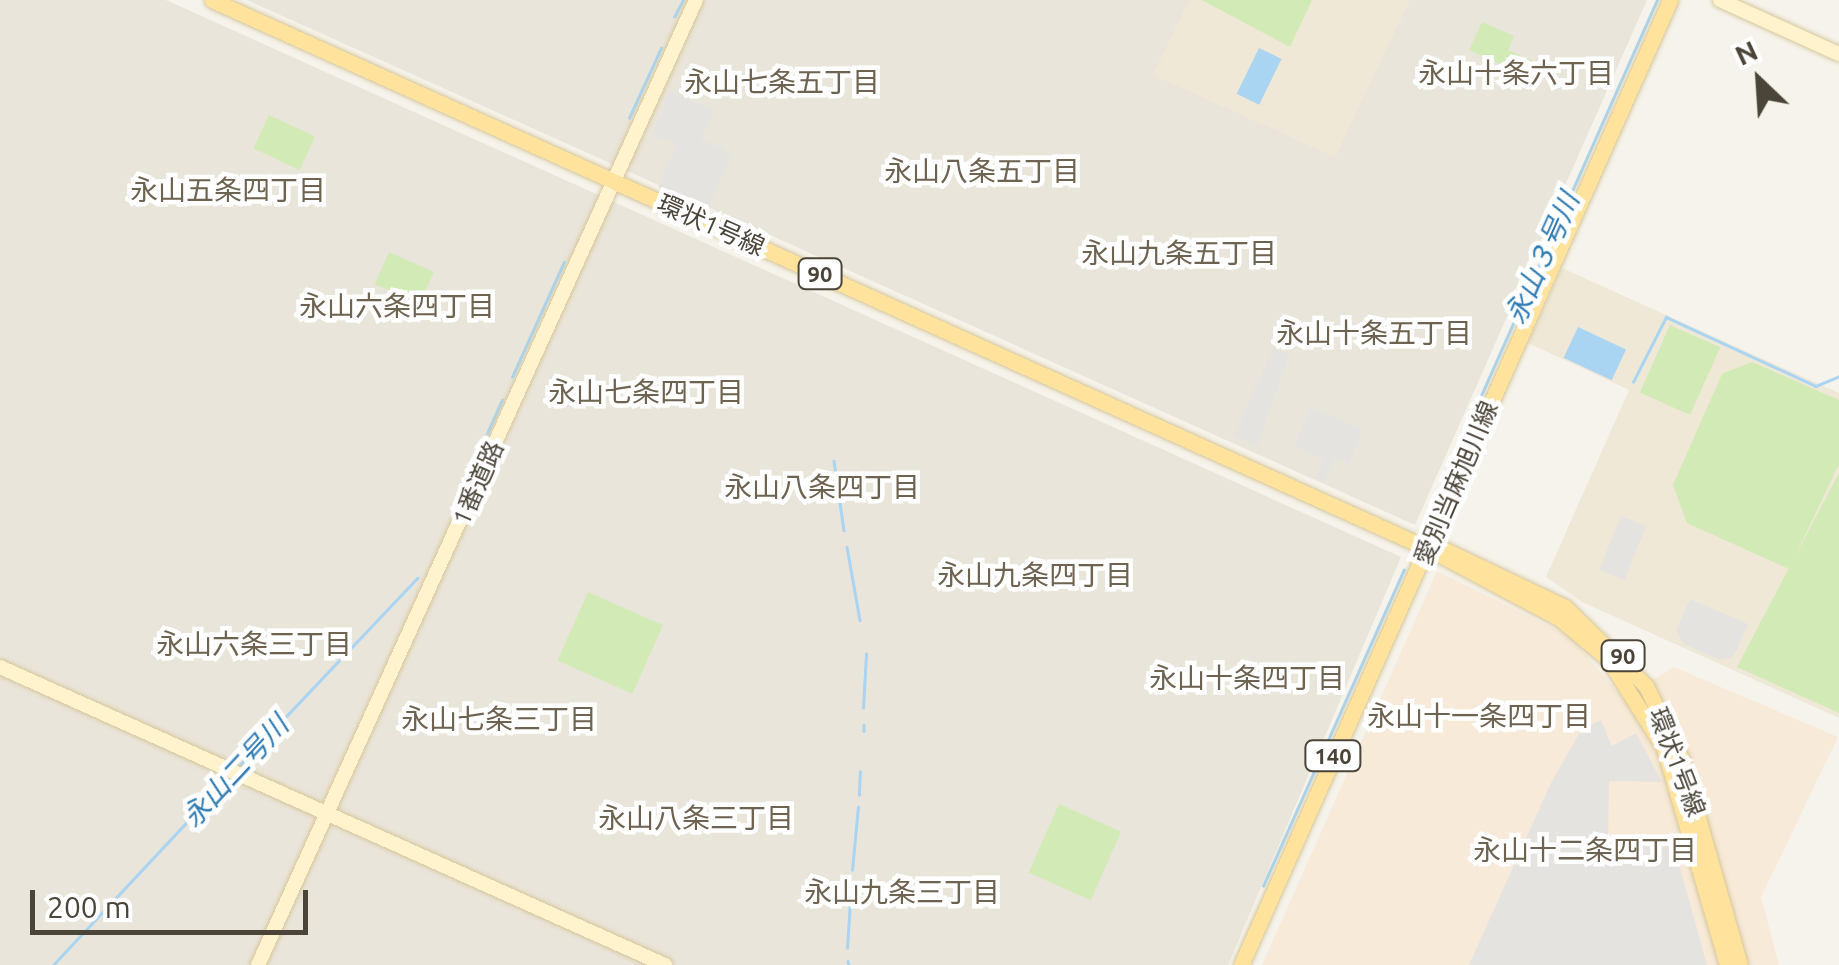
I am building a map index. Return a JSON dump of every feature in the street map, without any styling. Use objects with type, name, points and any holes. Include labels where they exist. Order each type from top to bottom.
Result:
[{"type":"main road","name":"環状1号線","points":[[212,0],[1429,549],[1548,611],[1608,659],[1664,748],[1705,863]]},
{"type":"main road","name":"愛別当麻旭川線","points":[[1241,965],[1670,0]]},
{"type":"main road","name":"90","points":[[1705,863],[1726,965]]},
{"type":"main road","name":"90","points":[[1705,863],[1740,965]]},
{"type":"street","name":"1番道路","points":[[258,965],[696,0]]},
{"type":"street","points":[[1720,0],[1839,54]]},
{"type":"street","points":[[0,667],[665,965]]},
{"type":"shaded area","points":[[0,0],[166,0],[1401,557],[1228,965],[0,965]]},
{"type":"shaded area","points":[[247,0],[1647,0],[1415,525]]},
{"type":"shaded area","points":[[1189,0],[1410,0],[1335,157],[1153,75]]},
{"type":"shaded area","points":[[670,91],[714,110],[701,139],[732,153],[708,208],[658,187],[677,143],[651,137]]},
{"type":"shaded area","points":[[1562,268],[1839,393],[1839,718],[1582,602],[1546,577],[1629,390],[1528,343]]},
{"type":"shaded area","points":[[1273,348],[1289,355],[1257,446],[1234,436]]},
{"type":"shaded area","points":[[1311,407],[1363,430],[1349,464],[1335,459],[1324,482],[1315,478],[1324,459],[1294,446]]},
{"type":"shaded area","points":[[1621,516],[1646,526],[1624,580],[1599,570]]},
{"type":"shaded area","points":[[1437,571],[1571,637],[1622,698],[1674,667],[1838,737],[1761,897],[1779,965],[1262,965]]},
{"type":"shaded area","points":[[1690,599],[1748,624],[1734,656],[1720,660],[1684,644],[1676,631]]},
{"type":"shaded area","points":[[1601,720],[1612,746],[1636,733],[1662,782],[1609,781],[1608,847],[1674,846],[1707,965],[1469,965],[1550,785],[1581,730]]},
{"type":"green space","points":[[1202,0],[1312,0],[1290,47]]},
{"type":"green space","points":[[1482,22],[1514,36],[1508,50],[1533,61],[1527,76],[1469,50]]},
{"type":"green space","points":[[269,115],[315,137],[300,170],[253,149]]},
{"type":"green space","points":[[389,252],[434,272],[420,304],[375,284]]},
{"type":"green space","points":[[1670,325],[1720,347],[1690,415],[1640,393]]},
{"type":"green space","points":[[1752,362],[1839,400],[1839,464],[1789,569],[1687,523],[1673,485],[1722,374]]},
{"type":"green space","points":[[1839,473],[1839,713],[1737,667]]},
{"type":"green space","points":[[588,592],[663,625],[632,694],[557,661]]},
{"type":"green space","points":[[1059,804],[1121,832],[1091,900],[1028,873]]},
{"type":"water","points":[[1259,48],[1281,59],[1259,105],[1237,94]]},
{"type":"water","points":[[1578,327],[1626,349],[1612,380],[1564,358]]},
{"type":"waterway","name":"永山二号川","points":[[674,17],[683,0]]},
{"type":"waterway","name":"永山３号川","points":[[1427,517],[1657,0]]},
{"type":"waterway","name":"永山二号川","points":[[629,118],[661,48]]},
{"type":"waterway","name":"永山二号川","points":[[512,377],[564,262]]},
{"type":"waterway","points":[[1633,382],[1666,317],[1816,386],[1839,376]]},
{"type":"waterway","name":"永山二号川","points":[[459,496],[502,400]]},
{"type":"waterway","points":[[834,461],[844,530]]},
{"type":"waterway","points":[[847,547],[860,620]]},
{"type":"waterway","name":"永山３号川","points":[[1263,886],[1404,570]]},
{"type":"waterway","name":"永山二号川","points":[[237,768],[417,578]]},
{"type":"waterway","points":[[863,708],[866,654]]},
{"type":"waterway","points":[[864,725],[864,731]]},
{"type":"waterway","points":[[859,795],[860,772]]},
{"type":"waterway","name":"永山二号川","points":[[53,965],[228,778]]},
{"type":"waterway","points":[[852,870],[858,807]]},
{"type":"waterway","points":[[847,948],[851,886]]},
{"type":"waterway","points":[[848,961],[849,965]]},
{"type":"district","name":"永山十条六丁目","points":[[1516,73]]},
{"type":"district","name":"永山七条五丁目","points":[[782,82]]},
{"type":"district","name":"永山八条五丁目","points":[[982,171]]},
{"type":"district","name":"永山五条四丁目","points":[[228,190]]},
{"type":"district","name":"永山九条五丁目","points":[[1179,253]]},
{"type":"district","name":"永山六条四丁目","points":[[397,306]]},
{"type":"district","name":"永山十条五丁目","points":[[1374,333]]},
{"type":"district","name":"永山七条四丁目","points":[[646,392]]},
{"type":"district","name":"永山八条四丁目","points":[[822,487]]},
{"type":"district","name":"永山九条四丁目","points":[[1035,575]]},
{"type":"district","name":"永山六条三丁目","points":[[254,644]]},
{"type":"district","name":"永山十条四丁目","points":[[1247,678]]},
{"type":"district","name":"永山十一条四丁目","points":[[1479,716]]},
{"type":"district","name":"永山七条三丁目","points":[[499,719]]},
{"type":"district","name":"永山八条三丁目","points":[[696,818]]},
{"type":"district","name":"永山十二条四丁目","points":[[1585,850]]},
{"type":"district","name":"永山九条三丁目","points":[[902,892]]}]
